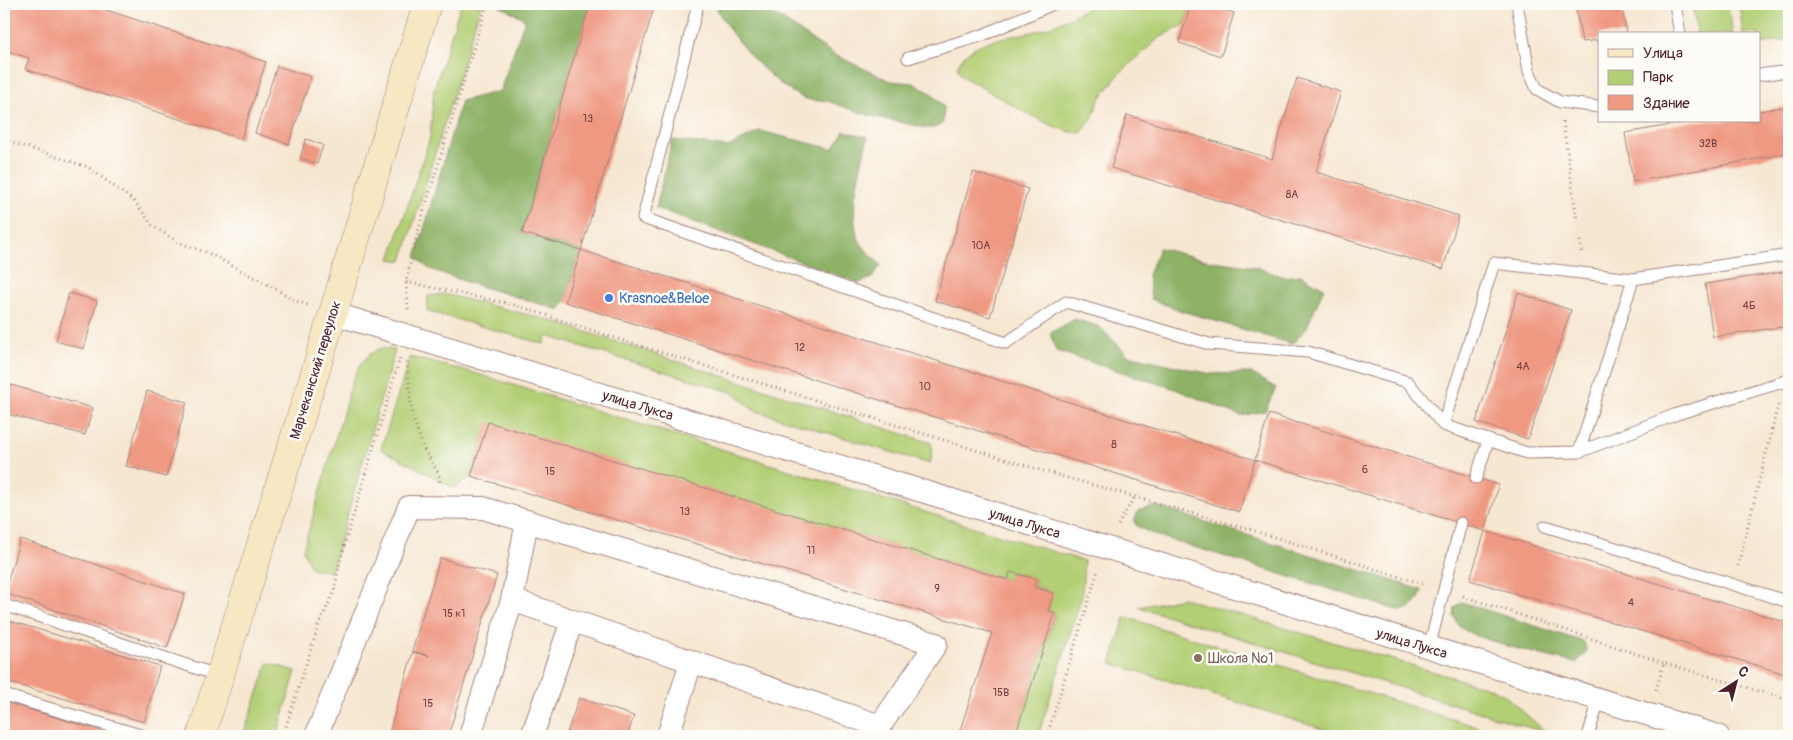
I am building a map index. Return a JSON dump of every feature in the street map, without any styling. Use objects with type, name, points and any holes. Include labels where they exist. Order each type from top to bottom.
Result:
[{"type":"main road","name":"Марчеканский переулок","points":[[201,736],[427,4]]},
{"type":"street","name":"улица Лукса","points":[[332,313],[406,343],[1105,547],[1718,736]]},
{"type":"street","points":[[316,736],[409,507],[483,508],[936,644],[877,731],[691,662],[512,600]]},
{"type":"street","points":[[470,736],[512,600],[527,521]]},
{"type":"street","points":[[532,736],[572,621]]},
{"type":"street","points":[[668,736],[691,662]]},
{"type":"lane","points":[[698,4],[643,218],[1006,342],[1066,302],[1209,344],[1308,352],[1408,382],[1443,425],[1527,453],[1579,452],[1678,414],[1786,381]]},
{"type":"lane","points":[[908,58],[983,35],[1053,4]]},
{"type":"lane","points":[[1517,4],[1529,71],[1537,89],[1560,102],[1598,106]]},
{"type":"lane","points":[[1675,4],[1680,32]]},
{"type":"lane","points":[[1760,75],[1789,71]]},
{"type":"lane","points":[[1443,425],[1494,263],[1633,279],[1789,255]]},
{"type":"lane","points":[[1579,452],[1633,279]]},
{"type":"lane","points":[[1476,478],[1488,441]]},
{"type":"lane","points":[[1429,648],[1461,523]]},
{"type":"lane","points":[[1545,526],[1789,602]]},
{"type":"lane","points":[[4,604],[220,676]]},
{"type":"lane","points":[[4,695],[144,736]]},
{"type":"lane","points":[[1588,736],[1599,700]]},
{"type":"path","points":[[443,507],[439,474],[424,449],[412,416],[408,387],[406,343],[406,282],[435,172],[486,4]]},
{"type":"path","points":[[1560,102],[1585,273]]},
{"type":"path","points":[[4,140],[88,168],[135,202],[153,226],[178,242],[208,253],[278,290],[291,299],[332,313]]},
{"type":"path","points":[[406,282],[515,306],[618,340],[1038,469],[1135,496],[1444,590],[1664,663],[1789,700]]},
{"type":"path","points":[[283,736],[319,624],[334,592],[341,557],[406,343]]},
{"type":"path","points":[[1733,584],[1786,381]]},
{"type":"path","points":[[1047,736],[1105,547],[1135,496]]},
{"type":"path","points":[[1648,715],[1664,663]]},
{"type":"green space","points":[[461,4],[481,4],[402,261],[390,259],[430,138],[434,89]]},
{"type":"green space","points":[[497,4],[590,4],[522,233],[581,250],[565,302],[560,310],[466,282],[428,268],[416,257],[461,101],[500,91],[525,19]]},
{"type":"green space","points":[[718,4],[738,4],[778,17],[835,55],[890,81],[913,83],[931,93],[944,107],[943,123],[933,128],[924,127],[878,117],[824,100],[812,101],[797,95],[770,75],[743,47],[722,19],[716,7]]},
{"type":"green space","points":[[1096,4],[1191,4],[1184,25],[1159,38],[1120,73],[1099,100],[1091,121],[1081,133],[1070,132],[1056,127],[1022,111],[963,77],[957,68],[971,50],[981,44],[1047,28]]},
{"type":"green space","points":[[1692,4],[1727,4],[1733,32],[1697,32]]},
{"type":"green space","points":[[1739,4],[1789,4],[1789,40],[1760,44],[1760,32],[1743,32]]},
{"type":"green space","points":[[760,131],[833,149],[844,131],[868,137],[856,192],[855,222],[857,234],[862,245],[881,265],[872,278],[859,283],[656,208],[672,140],[728,147]]},
{"type":"green space","points":[[1159,248],[1206,260],[1256,267],[1283,277],[1301,275],[1324,288],[1306,329],[1292,344],[1179,310],[1151,299],[1148,275]]},
{"type":"green space","points":[[444,294],[549,320],[931,443],[933,450],[930,464],[753,410],[735,393],[547,336],[544,344],[427,311],[428,296]]},
{"type":"green space","points":[[1075,319],[1100,327],[1128,355],[1211,374],[1251,373],[1276,388],[1265,411],[1241,416],[1175,389],[1056,351],[1050,333]]},
{"type":"green space","points":[[381,348],[395,350],[331,572],[311,568],[303,550],[353,379],[364,360]]},
{"type":"green space","points":[[410,357],[471,372],[1084,561],[1082,596],[1038,736],[1015,736],[1055,613],[1048,611],[1053,593],[1034,587],[1036,579],[1011,572],[1008,580],[488,423],[471,476],[455,488],[381,449]]},
{"type":"green space","points":[[1155,506],[1422,590],[1415,605],[1400,611],[1152,534],[1137,526],[1134,522],[1138,511]]},
{"type":"green space","points":[[1183,598],[1492,689],[1503,694],[1547,733],[1139,607]]},
{"type":"green space","points":[[1462,602],[1584,642],[1587,652],[1576,663],[1515,648],[1468,632],[1460,627],[1454,617],[1455,608]]},
{"type":"green space","points":[[1125,617],[1506,736],[1345,736],[1111,663]]},
{"type":"green space","points":[[268,663],[296,671],[277,736],[243,736]]},
{"type":"building","points":[[4,4],[88,4],[266,62],[241,139],[25,69],[29,58],[4,50]]},
{"type":"building","points":[[590,4],[655,4],[581,250],[522,233]]},
{"type":"building","points":[[1191,4],[1206,4],[1234,13],[1221,56],[1179,43]]},
{"type":"building","points":[[1575,4],[1622,4],[1626,32],[1598,32],[1598,40],[1582,42]]},
{"type":"building","points":[[277,66],[311,77],[289,144],[255,133]]},
{"type":"building","points":[[1297,78],[1341,92],[1316,172],[1459,216],[1443,269],[1111,168],[1127,115],[1272,159]]},
{"type":"building","points":[[1789,106],[1789,153],[1633,182],[1625,133],[1688,122],[1760,122],[1760,111]]},
{"type":"building","points":[[306,139],[323,145],[317,164],[300,158]]},
{"type":"building","points":[[973,172],[1028,189],[990,317],[935,301]]},
{"type":"building","points":[[581,250],[1255,460],[1239,512],[565,302]]},
{"type":"building","points":[[1789,271],[1789,326],[1713,337],[1705,284]]},
{"type":"building","points":[[69,293],[97,301],[84,349],[56,341]]},
{"type":"building","points":[[1518,293],[1571,310],[1528,439],[1476,422]]},
{"type":"building","points":[[4,383],[93,408],[85,435],[4,413]]},
{"type":"building","points":[[147,391],[187,402],[166,477],[126,466]]},
{"type":"building","points":[[1269,414],[1499,485],[1485,531],[1255,460]]},
{"type":"building","points":[[488,422],[1008,580],[1010,572],[1036,579],[1034,587],[1054,593],[1048,611],[1055,613],[1015,736],[958,736],[992,633],[471,476]]},
{"type":"building","points":[[1485,531],[1789,623],[1789,675],[1470,580]]},
{"type":"building","points":[[20,539],[185,594],[167,648],[4,593]]},
{"type":"building","points":[[440,558],[497,575],[448,736],[388,736],[413,652],[429,656],[412,651]]},
{"type":"building","points":[[10,621],[160,666],[144,722],[4,681],[4,641]]},
{"type":"building","points":[[579,698],[634,716],[627,736],[566,736]]},
{"type":"building","points":[[4,702],[118,736],[4,736]]},
{"type":"place","name":"Krasnoe&Beloe","points":[[609,298]]},
{"type":"place","name":"Школа №1","points":[[1198,658]]}]
